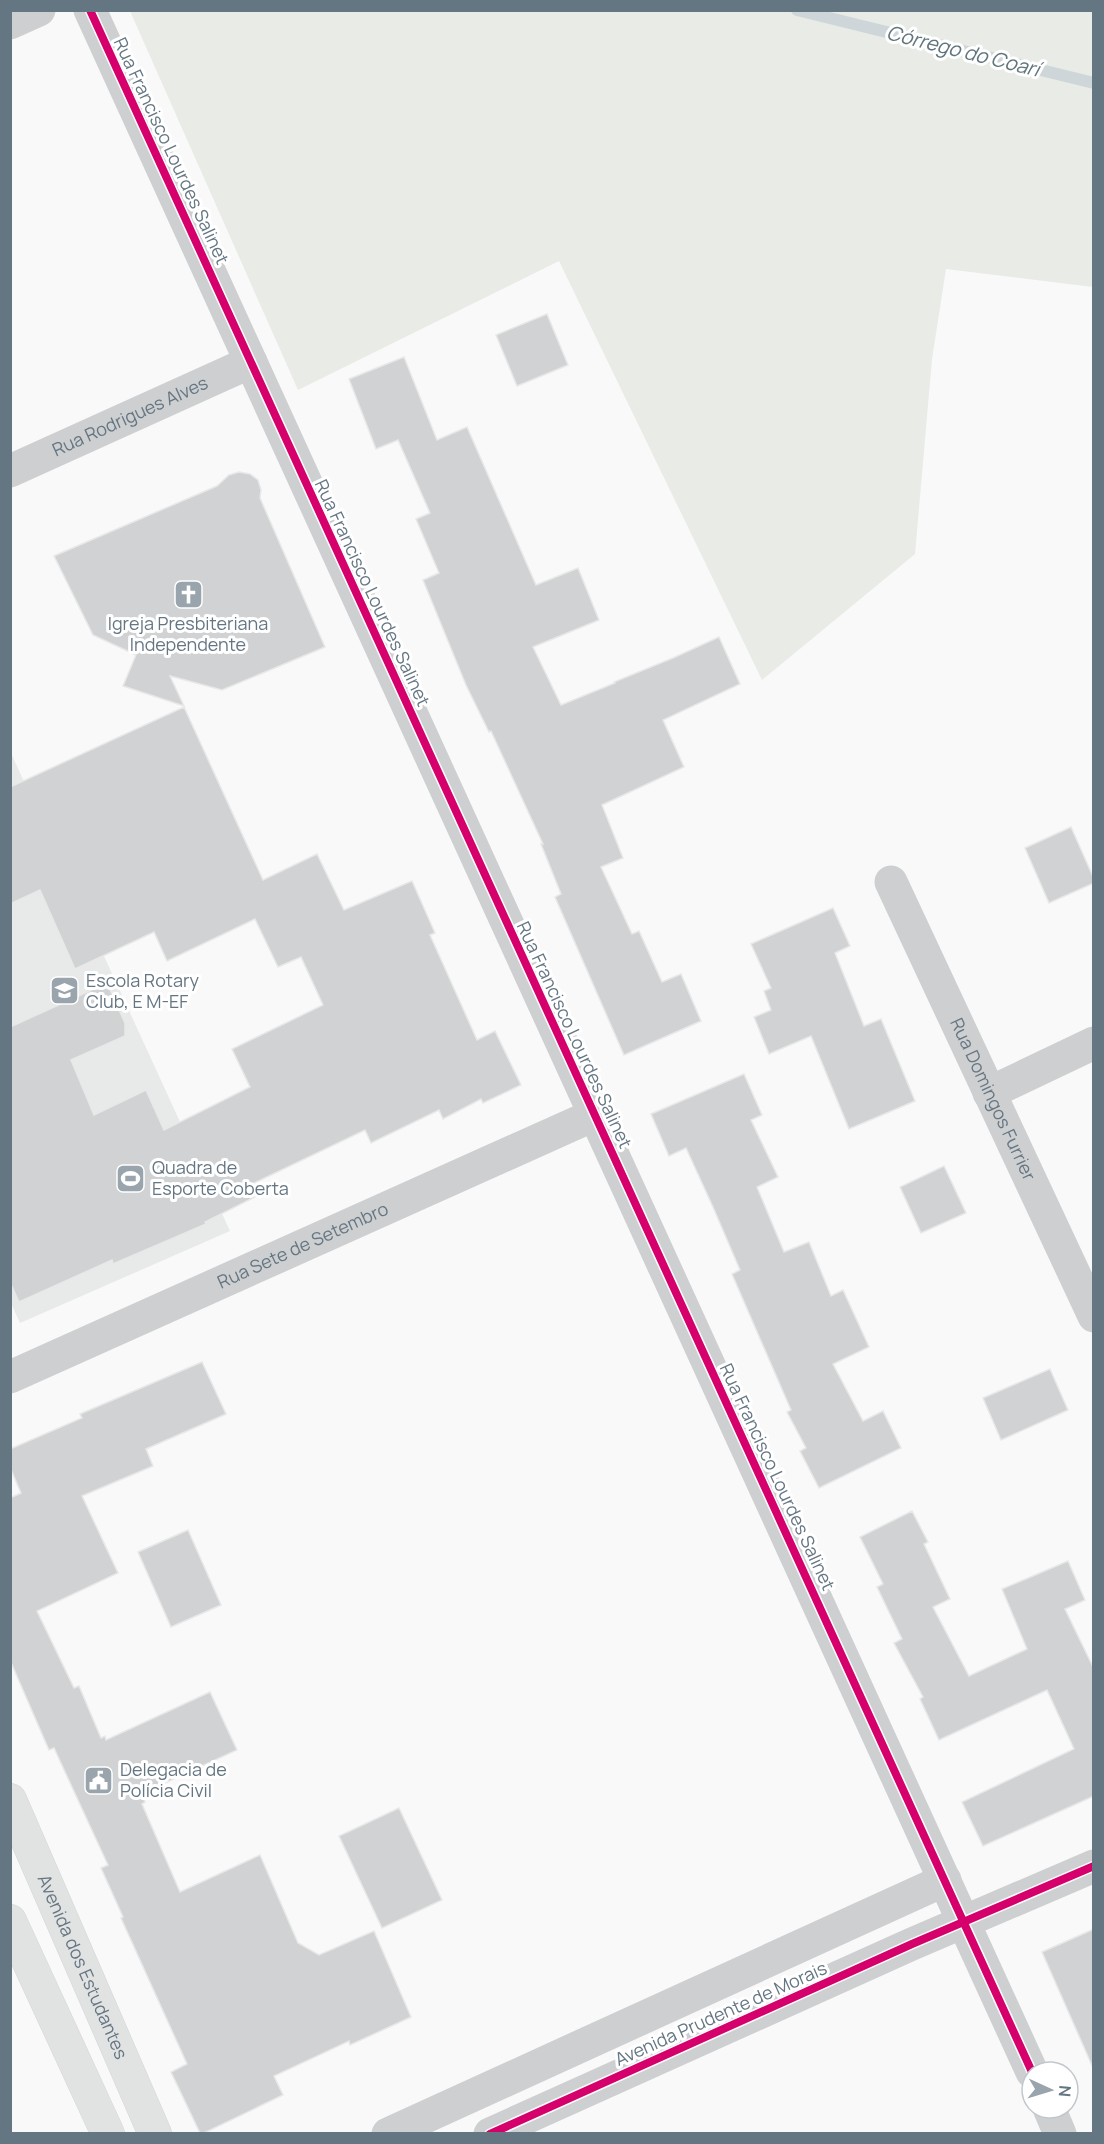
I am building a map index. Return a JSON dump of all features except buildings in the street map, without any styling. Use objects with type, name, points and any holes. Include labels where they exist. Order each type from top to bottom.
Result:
[{"type":"street","points":[[10,23],[39,10]]},
{"type":"street","name":"Rua Francisco Lourdes Salinet","points":[[90,10],[1027,2060]]},
{"type":"street","name":"Rua Rodrigues Alves","points":[[10,471],[251,362]]},
{"type":"street","name":"Rua Domingos Furrier","points":[[891,882],[1094,1316]]},
{"type":"street","points":[[990,1093],[1094,1043]]},
{"type":"street","name":"Rua Sete de Setembro","points":[[10,1377],[594,1115]]},
{"type":"street","name":"Avenida dos Estudantes","points":[[10,1800],[155,2133]]},
{"type":"street","name":"Avenida Prudente de Morais","points":[[490,2133],[1094,1866]]},
{"type":"street","name":"Avenida Prudente de Morais","points":[[388,2133],[945,1881]]},
{"type":"street","points":[[10,1922],[108,2133]]},
{"type":"street","points":[[37,1979],[79,1958]]},
{"type":"shaded area","points":[[130,11],[1093,11],[1093,287],[946,269],[932,359],[915,554],[762,680],[559,261],[298,390]]},
{"type":"shaded area","name":"Escola Rotary Club, E M-EF","points":[[10,751],[230,1231],[20,1323],[10,1301]]},
{"type":"waterway","name":"Córrego do Coarí","points":[[797,10],[1094,83]]},
{"type":"cycle path","points":[[90,10],[1027,2060]]},
{"type":"cycle path","points":[[490,2134],[912,1944],[1094,1866]]},
{"type":"place","name":"Igreja Presbiteriana Independente","points":[[188,595]]},
{"type":"place","name":"Escola Rotary Club, E M-EF","points":[[65,991]]},
{"type":"place","name":"Quadra de Esporte Coberta","points":[[131,1178]]},
{"type":"place","name":"Delegacia de Polícia Civil","points":[[99,1780]]}]
